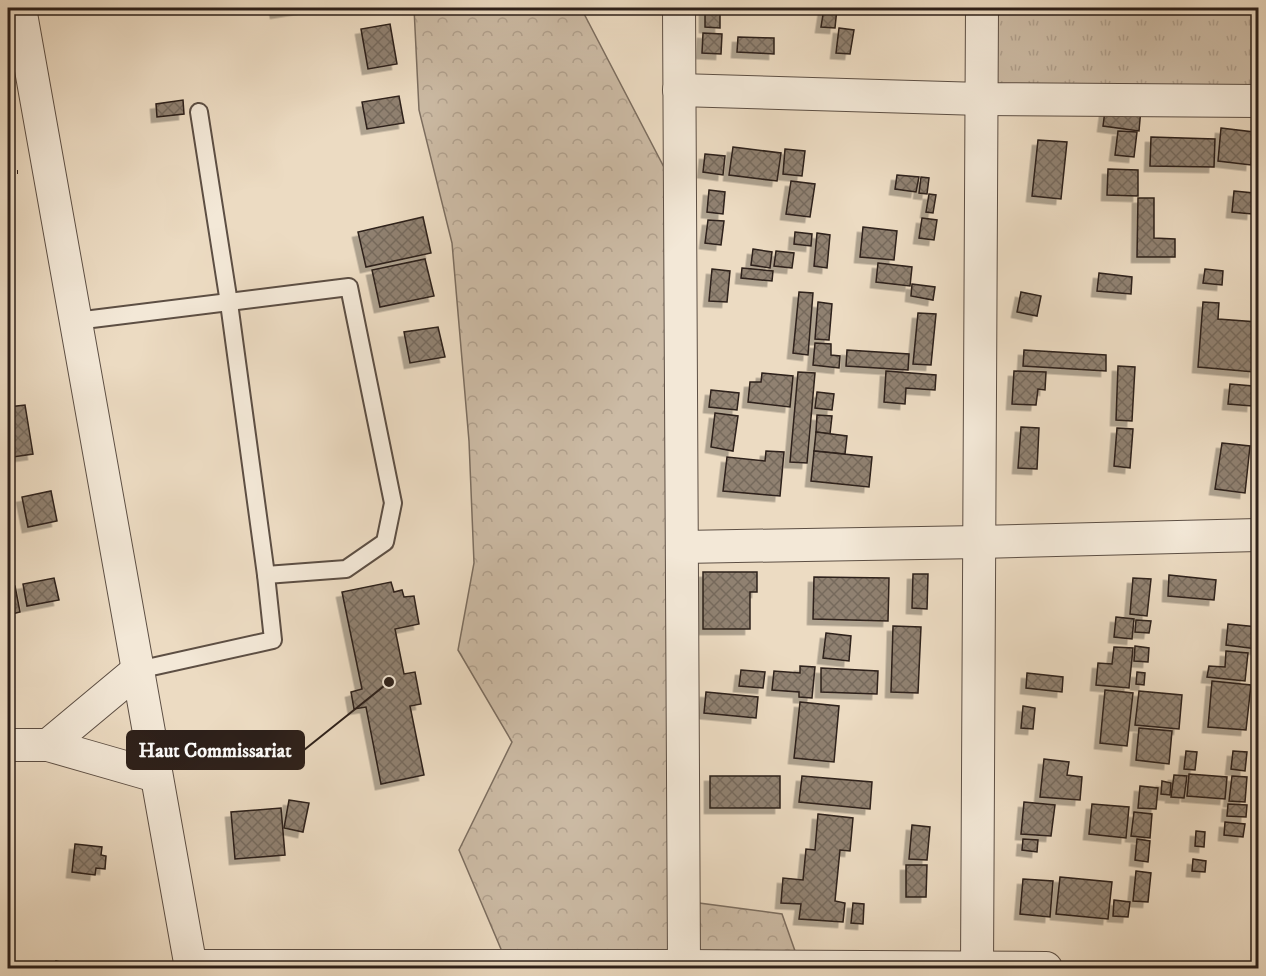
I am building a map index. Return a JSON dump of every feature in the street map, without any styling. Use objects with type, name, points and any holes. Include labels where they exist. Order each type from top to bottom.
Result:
[{"type":"street","points":[[20,8],[191,968],[684,966],[1046,969]]},
{"type":"street","points":[[679,8],[684,966]]},
{"type":"street","points":[[977,968],[982,8]]},
{"type":"street","points":[[679,90],[981,99],[1258,101]]},
{"type":"street","points":[[682,547],[1258,535]]},
{"type":"street","points":[[48,745],[138,670]]},
{"type":"street","points":[[8,744],[48,745],[156,776]]},
{"type":"lane","points":[[138,670],[273,640],[229,303],[200,112]]},
{"type":"lane","points":[[76,321],[349,287],[393,503],[385,542],[346,569],[266,575]]},
{"type":"green space","points":[[414,8],[581,8],[680,198],[684,901],[782,914],[801,968],[509,968],[459,850],[512,742],[458,650],[474,563],[469,441],[452,243],[419,110]]},
{"type":"green space","points":[[982,8],[1258,8],[1258,101],[981,99]]},
{"type":"building","points":[[275,8],[306,8],[276,13]]},
{"type":"building","points":[[705,8],[720,8],[720,28],[705,27]]},
{"type":"building","points":[[824,8],[837,8],[835,28],[821,27]]},
{"type":"building","points":[[390,24],[397,64],[368,69],[361,29]]},
{"type":"building","points":[[839,28],[854,30],[850,54],[836,53]]},
{"type":"building","points":[[703,33],[722,34],[721,54],[702,53]]},
{"type":"building","points":[[738,37],[774,38],[774,54],[737,52]]},
{"type":"building","points":[[399,96],[404,123],[367,129],[362,102]]},
{"type":"building","points":[[183,100],[184,114],[157,117],[156,104]]},
{"type":"building","points":[[1106,103],[1141,108],[1139,131],[1103,126]]},
{"type":"building","points":[[1221,128],[1254,132],[1251,165],[1218,161]]},
{"type":"building","points":[[1118,131],[1137,132],[1134,157],[1115,155]]},
{"type":"building","points":[[1151,137],[1215,139],[1214,167],[1150,166]]},
{"type":"building","points":[[1038,140],[1067,142],[1061,199],[1032,196]]},
{"type":"building","points":[[733,147],[781,153],[777,181],[729,175]]},
{"type":"building","points":[[785,149],[805,151],[802,176],[783,174]]},
{"type":"building","points":[[705,154],[725,156],[723,175],[703,172]]},
{"type":"building","points":[[1108,169],[1138,170],[1138,196],[1107,195]]},
{"type":"building","points":[[897,175],[919,177],[916,192],[895,189]]},
{"type":"building","points":[[921,177],[929,178],[927,194],[919,193]]},
{"type":"building","points":[[791,181],[815,184],[810,217],[786,214]]},
{"type":"building","points":[[709,190],[725,192],[723,214],[707,212]]},
{"type":"building","points":[[1234,191],[1254,193],[1252,214],[1232,212]]},
{"type":"building","points":[[929,194],[936,195],[933,213],[926,212]]},
{"type":"building","points":[[1138,198],[1154,198],[1154,238],[1175,239],[1175,257],[1137,257]]},
{"type":"building","points":[[423,217],[431,253],[366,267],[358,232]]},
{"type":"building","points":[[922,218],[937,220],[934,240],[919,238]]},
{"type":"building","points":[[708,220],[724,221],[721,245],[705,243]]},
{"type":"building","points":[[863,227],[897,231],[894,260],[860,257]]},
{"type":"building","points":[[795,232],[812,234],[811,246],[794,244]]},
{"type":"building","points":[[817,233],[830,235],[827,268],[814,266]]},
{"type":"building","points":[[753,249],[772,252],[770,268],[751,265]]},
{"type":"building","points":[[776,251],[794,253],[792,268],[774,266]]},
{"type":"building","points":[[425,259],[434,296],[380,307],[372,270]]},
{"type":"building","points":[[878,263],[912,267],[910,286],[876,282]]},
{"type":"building","points":[[742,268],[773,271],[772,281],[741,278]]},
{"type":"building","points":[[712,269],[730,271],[727,302],[709,301]]},
{"type":"building","points":[[1205,269],[1223,271],[1222,285],[1203,283]]},
{"type":"building","points":[[1099,273],[1132,277],[1131,294],[1097,291]]},
{"type":"building","points":[[912,284],[935,287],[933,300],[911,296]]},
{"type":"building","points":[[799,292],[813,293],[808,355],[793,353]]},
{"type":"building","points":[[1021,292],[1041,296],[1037,316],[1017,312]]},
{"type":"building","points":[[818,302],[832,304],[829,340],[815,339]]},
{"type":"building","points":[[1203,302],[1219,303],[1218,319],[1258,322],[1254,372],[1198,367]]},
{"type":"building","points":[[918,313],[936,314],[931,365],[913,364]]},
{"type":"building","points":[[438,327],[445,357],[410,363],[404,332]]},
{"type":"building","points":[[815,343],[831,344],[831,355],[840,356],[839,368],[813,365]]},
{"type":"building","points":[[847,350],[909,354],[908,370],[846,366]]},
{"type":"building","points":[[1024,350],[1106,355],[1106,371],[1023,366]]},
{"type":"building","points":[[1118,366],[1135,367],[1132,421],[1116,420]]},
{"type":"building","points":[[886,371],[936,375],[935,390],[906,388],[905,404],[884,402]]},
{"type":"building","points":[[1014,371],[1046,372],[1045,390],[1038,389],[1036,405],[1012,404]]},
{"type":"building","points":[[798,372],[815,373],[807,463],[790,462]]},
{"type":"building","points":[[762,373],[793,376],[790,407],[748,402],[750,382],[761,382]]},
{"type":"building","points":[[1230,384],[1253,386],[1252,406],[1228,404]]},
{"type":"building","points":[[711,390],[739,393],[737,410],[709,407]]},
{"type":"building","points":[[817,392],[834,394],[832,410],[815,408]]},
{"type":"building","points":[[25,405],[33,454],[13,457],[8,407]]},
{"type":"building","points":[[715,413],[738,416],[733,451],[711,447]]},
{"type":"building","points":[[817,415],[832,416],[830,434],[816,432]]},
{"type":"building","points":[[1021,427],[1039,428],[1037,469],[1018,468]]},
{"type":"building","points":[[1117,428],[1133,429],[1130,468],[1114,466]]},
{"type":"building","points":[[816,432],[847,436],[845,454],[814,451]]},
{"type":"building","points":[[1222,443],[1250,446],[1245,493],[1215,489]]},
{"type":"building","points":[[766,451],[784,452],[780,496],[723,491],[727,457],[765,461]]},
{"type":"building","points":[[814,451],[872,457],[869,487],[811,481]]},
{"type":"building","points":[[51,491],[57,521],[28,527],[22,497]]},
{"type":"building","points":[[703,572],[757,572],[757,592],[750,592],[750,629],[703,629]]},
{"type":"building","points":[[913,574],[928,574],[927,609],[912,608]]},
{"type":"building","points":[[1169,575],[1216,580],[1214,600],[1168,596]]},
{"type":"building","points":[[814,577],[889,578],[888,621],[813,619]]},
{"type":"building","points":[[54,578],[59,600],[27,606],[23,584]]},
{"type":"building","points":[[1133,578],[1151,579],[1147,616],[1130,614]]},
{"type":"building","points":[[391,582],[394,592],[402,590],[404,597],[414,596],[419,624],[395,629],[404,674],[415,672],[421,704],[410,706],[424,775],[381,784],[366,707],[354,709],[351,692],[362,689],[342,592]]},
{"type":"building","points":[[15,586],[20,612],[8,615],[8,587]]},
{"type":"building","points":[[1116,617],[1134,619],[1132,639],[1114,637]]},
{"type":"building","points":[[1136,620],[1151,621],[1149,633],[1135,632]]},
{"type":"building","points":[[1228,624],[1258,627],[1257,649],[1226,645]]},
{"type":"building","points":[[893,626],[921,627],[918,693],[891,692]]},
{"type":"building","points":[[826,633],[851,636],[849,661],[823,658]]},
{"type":"building","points":[[1135,646],[1149,648],[1148,662],[1134,661]]},
{"type":"building","points":[[1114,647],[1133,648],[1129,688],[1096,685],[1098,663],[1112,664]]},
{"type":"building","points":[[1226,651],[1248,653],[1245,681],[1207,677],[1209,666],[1225,667]]},
{"type":"building","points":[[800,666],[815,667],[812,698],[799,697],[799,692],[772,690],[774,671],[800,673]]},
{"type":"building","points":[[821,668],[878,671],[877,694],[821,692]]},
{"type":"building","points":[[741,670],[765,672],[763,688],[739,686]]},
{"type":"building","points":[[1137,672],[1145,673],[1144,685],[1136,684]]},
{"type":"building","points":[[1027,673],[1063,677],[1062,692],[1026,688]]},
{"type":"building","points":[[1212,681],[1251,685],[1246,730],[1208,727]]},
{"type":"building","points":[[1105,690],[1133,693],[1127,746],[1100,743]]},
{"type":"building","points":[[1139,691],[1182,695],[1179,729],[1135,725]]},
{"type":"building","points":[[706,692],[758,697],[756,718],[704,713]]},
{"type":"building","points":[[800,702],[839,706],[834,762],[794,758]]},
{"type":"building","points":[[1023,706],[1035,708],[1033,729],[1021,728]]},
{"type":"building","points":[[1139,728],[1172,731],[1169,764],[1136,760]]},
{"type":"building","points":[[1186,751],[1197,752],[1195,770],[1184,769]]},
{"type":"building","points":[[1233,751],[1247,752],[1245,771],[1231,769]]},
{"type":"building","points":[[1044,759],[1069,762],[1067,775],[1082,777],[1080,800],[1040,797]]},
{"type":"building","points":[[1189,774],[1227,777],[1225,799],[1187,796]]},
{"type":"building","points":[[1174,775],[1187,776],[1184,798],[1171,797]]},
{"type":"building","points":[[710,776],[780,776],[780,808],[710,808]]},
{"type":"building","points":[[802,776],[872,782],[870,809],[799,802]]},
{"type":"building","points":[[1232,776],[1247,777],[1245,802],[1229,801]]},
{"type":"building","points":[[1162,781],[1171,783],[1170,795],[1161,794]]},
{"type":"building","points":[[1140,786],[1158,788],[1156,809],[1138,808]]},
{"type":"building","points":[[289,800],[309,803],[303,832],[284,828]]},
{"type":"building","points":[[1024,802],[1055,805],[1051,836],[1021,834]]},
{"type":"building","points":[[1092,804],[1129,807],[1126,838],[1089,834]]},
{"type":"building","points":[[1228,804],[1247,805],[1246,817],[1227,816]]},
{"type":"building","points":[[281,808],[285,855],[235,859],[231,812]]},
{"type":"building","points":[[1134,812],[1152,814],[1150,838],[1131,836]]},
{"type":"building","points":[[818,814],[853,818],[850,851],[840,850],[835,901],[845,903],[843,922],[799,919],[801,904],[781,903],[783,878],[803,880],[806,849],[815,850]]},
{"type":"building","points":[[1225,822],[1245,824],[1243,837],[1224,835]]},
{"type":"building","points":[[912,825],[930,827],[927,860],[909,859]]},
{"type":"building","points":[[1196,831],[1205,832],[1204,847],[1195,846]]},
{"type":"building","points":[[1023,839],[1038,840],[1037,852],[1022,850]]},
{"type":"building","points":[[1137,839],[1150,841],[1148,862],[1135,860]]},
{"type":"building","points":[[75,844],[102,847],[101,855],[106,856],[105,869],[96,868],[95,875],[72,872]]},
{"type":"building","points":[[1193,859],[1206,861],[1205,872],[1192,871]]},
{"type":"building","points":[[906,865],[927,865],[926,897],[906,897]]},
{"type":"building","points":[[1136,871],[1151,873],[1148,902],[1133,901]]},
{"type":"building","points":[[1060,877],[1112,882],[1108,919],[1056,914]]},
{"type":"building","points":[[1023,879],[1053,881],[1050,917],[1020,914]]},
{"type":"building","points":[[1114,900],[1130,902],[1128,917],[1113,916]]},
{"type":"building","points":[[853,903],[864,904],[863,924],[851,923]]},
{"type":"building","points":[[56,961],[86,968],[54,968]]},
{"type":"place","name":"Haut Commissariat","points":[[389,682]]}]
